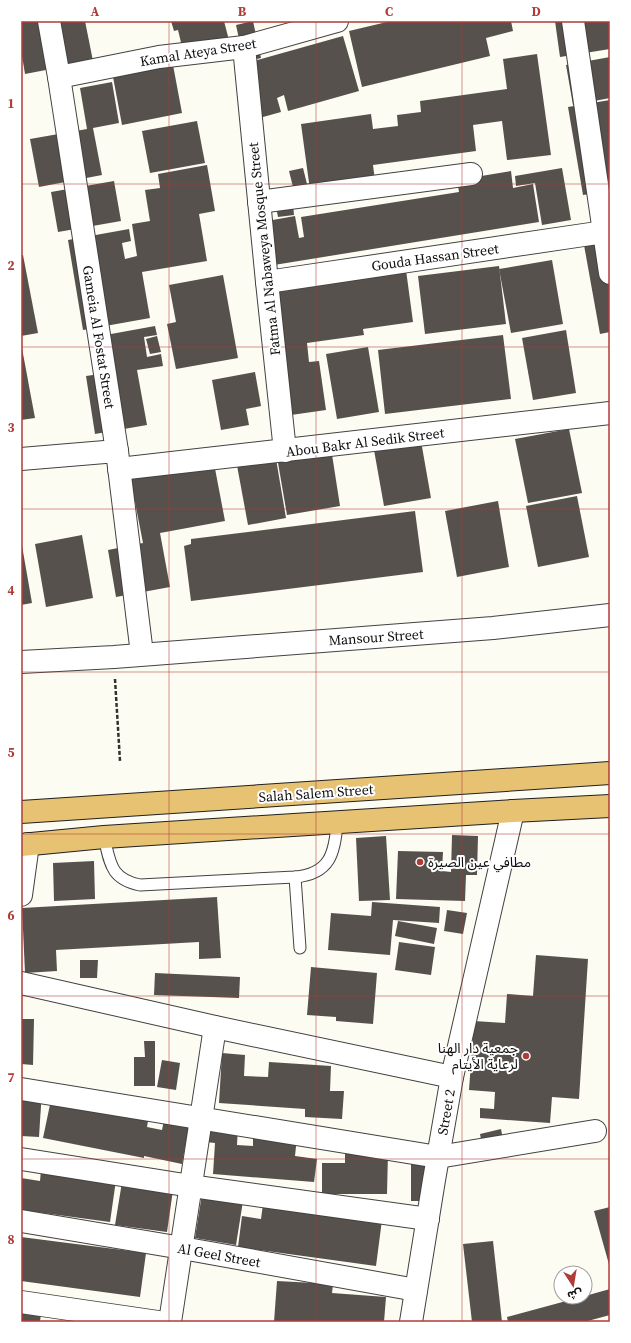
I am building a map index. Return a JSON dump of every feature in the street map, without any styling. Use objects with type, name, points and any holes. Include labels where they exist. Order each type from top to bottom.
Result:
[{"type":"highway","name":"Salah Salem Street","points":[[21,812],[610,773]]},
{"type":"highway","points":[[25,844],[104,837],[610,806]]},
{"type":"street","name":"Gameia Al Fostat Street","points":[[49,21],[118,460],[142,654]]},
{"type":"street","name":"Kamal Ateya Street","points":[[59,77],[158,57],[244,47],[337,21]]},
{"type":"street","points":[[573,21],[610,273]]},
{"type":"street","name":"Fatma Al Nabaweya Mosque Street","points":[[244,47],[285,451]]},
{"type":"street","points":[[259,202],[471,174]]},
{"type":"street","name":"Gouda Hassan Street","points":[[267,282],[604,232]]},
{"type":"street","name":"Abou Bakr Al Sedik Street","points":[[21,459],[118,460],[285,451],[610,413]]},
{"type":"street","name":"Mansour Street","points":[[21,662],[114,657],[493,628],[610,615]]},
{"type":"street","name":"Street 2","points":[[411,1322],[452,1077],[513,811]]},
{"type":"street","points":[[21,895],[25,844]]},
{"type":"street","points":[[21,983],[215,1027],[452,1077]]},
{"type":"street","points":[[170,1322],[215,1027]]},
{"type":"street","points":[[21,1089],[438,1157],[595,1131]]},
{"type":"street","points":[[21,1159],[191,1186],[428,1219]]},
{"type":"street","name":"Al Geel Street","points":[[21,1221],[416,1290]]},
{"type":"street","points":[[21,1302],[158,1322]]},
{"type":"lane","points":[[104,837],[113,869],[124,881],[132,884],[140,885],[295,877],[305,876],[314,872],[329,860],[336,841],[337,823]]},
{"type":"lane","points":[[295,877],[300,948]]},
{"type":"path","points":[[114,657],[120,761]]},
{"type":"building","points":[[21,21],[85,21],[93,61],[25,74],[21,50]]},
{"type":"building","points":[[171,21],[224,21],[231,48],[185,59],[178,30],[174,31]]},
{"type":"building","points":[[253,21],[261,58],[244,62],[236,25]]},
{"type":"building","points":[[391,21],[511,21],[513,31],[486,38],[490,56],[362,87],[349,31]]},
{"type":"building","points":[[555,21],[610,21],[610,49],[560,57]]},
{"type":"building","points":[[343,36],[359,91],[288,111],[284,95],[277,98],[281,112],[249,121],[243,64]]},
{"type":"building","points":[[537,54],[551,155],[507,160],[502,121],[473,125],[476,151],[373,165],[375,181],[310,190],[301,124],[371,114],[373,129],[398,126],[397,115],[421,112],[420,101],[507,89],[503,59]]},
{"type":"building","points":[[610,57],[610,98],[573,105],[566,65]]},
{"type":"building","points":[[173,65],[182,113],[122,125],[113,77]]},
{"type":"building","points":[[112,82],[119,123],[93,128],[102,175],[39,187],[30,139],[87,129],[80,88]]},
{"type":"building","points":[[610,100],[610,191],[583,195],[568,107]]},
{"type":"building","points":[[197,121],[205,163],[150,173],[142,131]]},
{"type":"building","points":[[207,165],[215,211],[199,214],[207,261],[142,272],[150,318],[83,330],[68,240],[129,229],[131,241],[122,243],[125,259],[137,256],[132,224],[150,221],[145,190],[160,188],[158,174]]},
{"type":"building","points":[[303,168],[307,184],[293,187],[289,171]]},
{"type":"building","points":[[562,168],[571,220],[542,225],[535,183],[516,186],[515,176]]},
{"type":"building","points":[[511,171],[513,188],[533,184],[539,222],[274,265],[267,221],[295,216],[299,238],[304,237],[301,217],[459,192],[457,180]]},
{"type":"building","points":[[114,181],[121,221],[58,232],[51,192]]},
{"type":"building","points":[[293,204],[294,215],[278,217],[276,207]]},
{"type":"building","points":[[610,240],[610,332],[600,334],[584,245]]},
{"type":"building","points":[[21,255],[23,255],[38,333],[21,336]]},
{"type":"building","points":[[552,260],[563,324],[511,333],[499,269]]},
{"type":"building","points":[[499,266],[506,324],[425,334],[418,276]]},
{"type":"building","points":[[406,270],[413,322],[363,329],[364,335],[307,343],[309,362],[319,361],[326,410],[277,417],[260,290]]},
{"type":"building","points":[[223,275],[238,358],[176,369],[167,324],[176,322],[169,285]]},
{"type":"building","points":[[155,326],[157,335],[144,337],[147,357],[161,354],[163,366],[137,370],[147,425],[95,434],[86,376],[107,373],[100,336]]},
{"type":"building","points":[[566,330],[576,393],[533,400],[522,338]]},
{"type":"building","points":[[503,335],[511,399],[385,414],[378,350]]},
{"type":"building","points":[[157,336],[161,352],[150,354],[146,339]]},
{"type":"building","points":[[21,343],[35,418],[21,420]]},
{"type":"building","points":[[368,347],[379,412],[337,419],[326,354]]},
{"type":"building","points":[[255,372],[261,406],[246,409],[249,425],[221,430],[212,380]]},
{"type":"building","points":[[569,429],[582,493],[528,503],[515,439]]},
{"type":"building","points":[[421,441],[431,498],[384,506],[374,450]]},
{"type":"building","points":[[331,448],[340,506],[287,515],[277,457]]},
{"type":"building","points":[[275,453],[286,518],[248,525],[236,460]]},
{"type":"building","points":[[213,458],[225,521],[160,533],[170,587],[116,597],[108,550],[143,543],[129,471]]},
{"type":"building","points":[[577,496],[589,557],[538,567],[526,506]]},
{"type":"building","points":[[498,501],[509,567],[457,577],[445,511]]},
{"type":"building","points":[[415,511],[423,572],[191,601],[184,546],[191,544],[191,539]]},
{"type":"building","points":[[82,535],[93,598],[46,607],[35,544]]},
{"type":"building","points":[[21,540],[32,603],[21,605]]},
{"type":"building","name":"مطافي عين الصيرة","points":[[452,835],[478,836],[477,875],[466,875],[465,901],[396,899],[398,851],[443,852],[442,871],[451,872]]},
{"type":"building","points":[[386,836],[390,900],[359,901],[356,838]]},
{"type":"building","points":[[94,861],[95,899],[54,901],[53,863]]},
{"type":"building","points":[[217,897],[221,958],[199,959],[199,942],[56,950],[57,971],[25,973],[22,908]]},
{"type":"building","points":[[372,902],[440,907],[439,923],[393,920],[390,955],[328,950],[331,913],[371,916]]},
{"type":"building","points":[[447,910],[467,913],[463,934],[444,931]]},
{"type":"building","points":[[398,921],[437,928],[434,944],[395,936]]},
{"type":"building","points":[[399,942],[435,947],[431,975],[395,970]]},
{"type":"building","name":"جمعية دار الهنا لرعاية الأيتام","points":[[536,955],[588,959],[579,1099],[552,1097],[550,1123],[480,1118],[480,1108],[494,1109],[495,1092],[469,1090],[474,1021],[505,1023],[507,994],[533,996]]},
{"type":"building","points":[[80,960],[98,960],[97,978],[80,978]]},
{"type":"building","points":[[311,967],[377,973],[373,1024],[336,1021],[336,1017],[307,1015]]},
{"type":"building","points":[[155,973],[240,977],[239,998],[154,995]]},
{"type":"building","points":[[21,1019],[34,1019],[33,1065],[21,1064]]},
{"type":"building","points":[[144,1041],[155,1041],[155,1086],[134,1086],[134,1057],[145,1057]]},
{"type":"building","points":[[222,1053],[245,1055],[244,1076],[268,1077],[269,1062],[331,1066],[330,1091],[344,1091],[342,1119],[305,1117],[305,1109],[219,1103]]},
{"type":"building","points":[[162,1060],[180,1063],[176,1090],[157,1087]]},
{"type":"building","points":[[21,1089],[42,1090],[39,1137],[21,1136]]},
{"type":"building","points":[[52,1095],[149,1115],[147,1127],[162,1130],[165,1115],[199,1122],[187,1136],[182,1164],[144,1156],[144,1158],[43,1138]]},
{"type":"building","points":[[208,1123],[238,1126],[237,1145],[253,1146],[253,1134],[297,1137],[295,1156],[317,1159],[314,1182],[213,1174],[215,1143],[206,1142]]},
{"type":"building","points":[[501,1129],[503,1140],[482,1145],[480,1134]]},
{"type":"building","points":[[345,1151],[388,1152],[387,1194],[322,1194],[322,1163],[345,1163]]},
{"type":"building","points":[[411,1163],[429,1163],[430,1201],[411,1201]]},
{"type":"building","points":[[41,1170],[116,1180],[110,1222],[21,1210],[21,1178],[40,1181]]},
{"type":"building","points":[[122,1182],[173,1190],[167,1232],[115,1225]]},
{"type":"building","points":[[202,1194],[243,1201],[236,1245],[195,1238]]},
{"type":"building","points":[[263,1204],[382,1220],[376,1266],[238,1247],[242,1216],[261,1219]]},
{"type":"building","points":[[610,1207],[610,1268],[594,1211]]},
{"type":"building","points":[[21,1237],[146,1253],[140,1297],[21,1281]]},
{"type":"building","points":[[493,1241],[502,1322],[472,1322],[463,1244]]},
{"type":"building","points":[[277,1281],[333,1284],[332,1293],[386,1297],[384,1322],[274,1322]]},
{"type":"building","points":[[610,1289],[610,1315],[584,1322],[508,1322],[507,1317],[553,1305],[593,1305],[593,1294]]},
{"type":"building","points":[[21,1312],[41,1313],[40,1322],[21,1322]]},
{"type":"place","name":"مطافي عين الصيرة","points":[[420,862]]},
{"type":"place","name":"جمعية دار الهنا لرعاية الأيتام","points":[[526,1056]]}]
